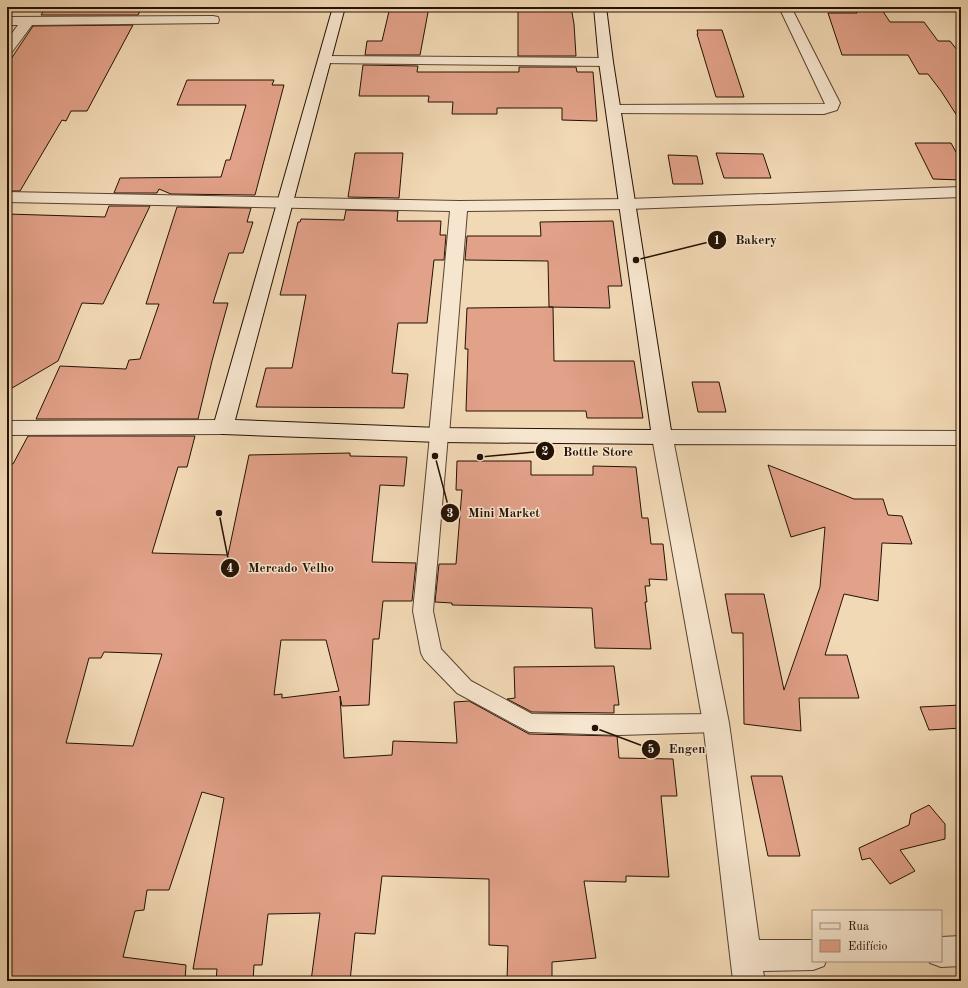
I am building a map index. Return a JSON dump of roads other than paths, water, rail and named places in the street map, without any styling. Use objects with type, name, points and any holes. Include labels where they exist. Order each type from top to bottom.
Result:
[{"type":"street","points":[[223,427],[339,7]]},
{"type":"street","points":[[600,7],[606,62],[662,437],[716,723],[748,969],[812,955]]},
{"type":"street","points":[[613,109],[824,110],[832,107],[833,103],[786,7]]},
{"type":"street","points":[[7,21],[213,20]]},
{"type":"street","points":[[7,49],[28,21]]},
{"type":"street","points":[[325,60],[606,62]]},
{"type":"street","points":[[7,197],[460,206],[628,204],[961,192]]},
{"type":"street","points":[[439,435],[460,206]]},
{"type":"street","points":[[7,428],[223,427],[439,435],[961,438]]},
{"type":"street","points":[[942,952],[961,951]]},
{"type":"lane","points":[[439,435],[423,611],[431,653],[464,687],[529,723],[620,725],[716,723]]},
{"type":"place","name":"Bakery","points":[[636,260]]},
{"type":"place","name":"Mini Market","points":[[435,456]]},
{"type":"place","name":"Bottle Store","points":[[480,457]]},
{"type":"place","name":"Mercado Velho","points":[[219,513]]},
{"type":"place","name":"Engen","points":[[595,728]]}]
